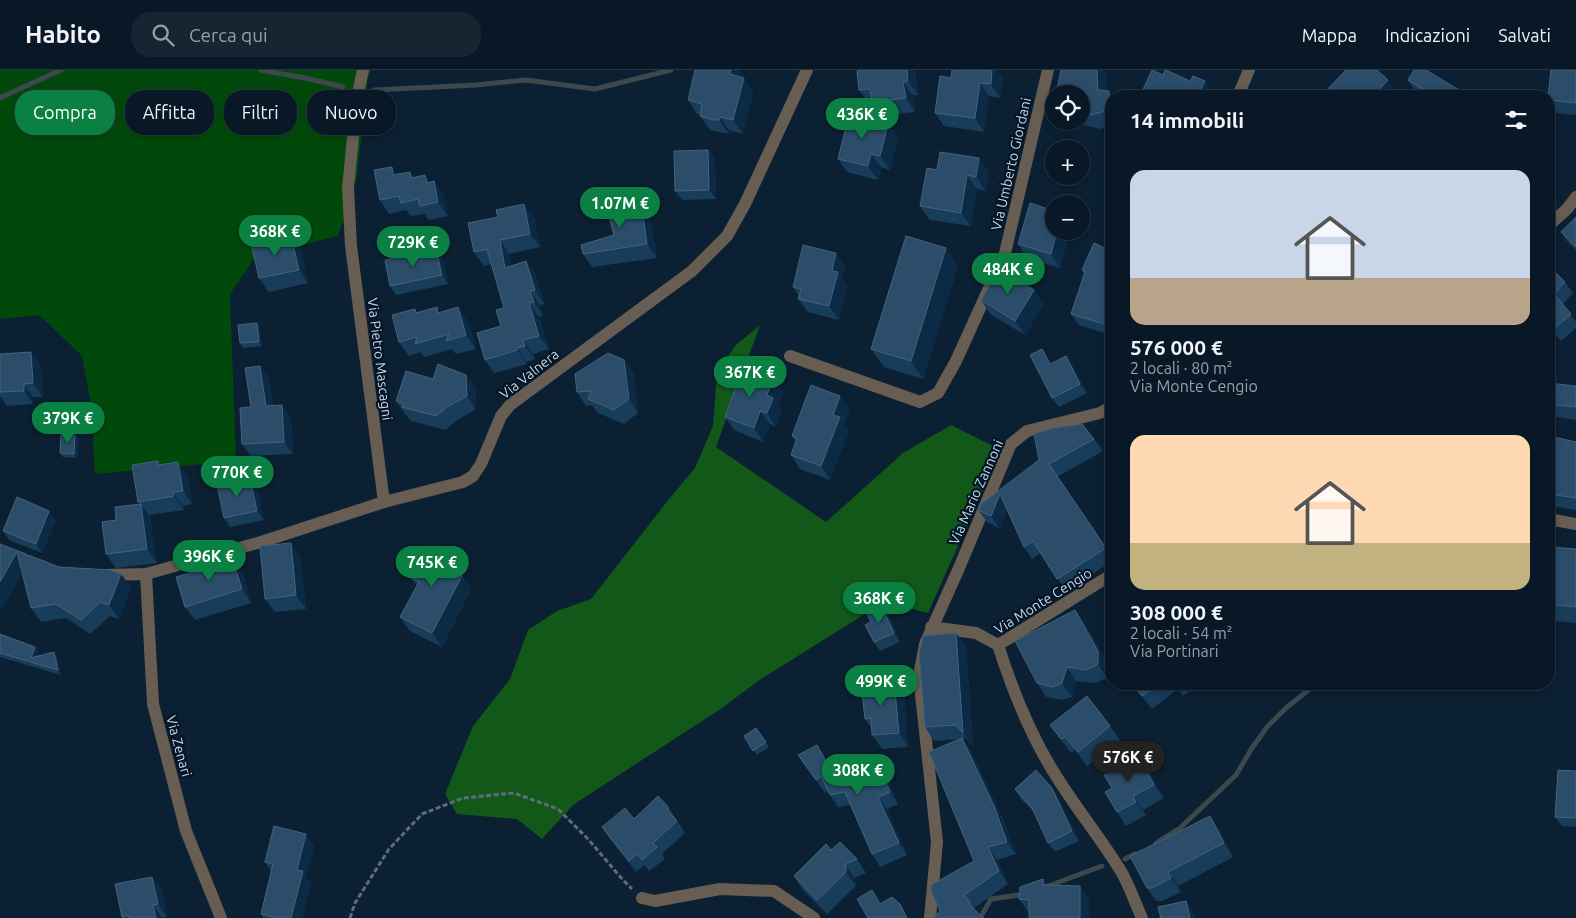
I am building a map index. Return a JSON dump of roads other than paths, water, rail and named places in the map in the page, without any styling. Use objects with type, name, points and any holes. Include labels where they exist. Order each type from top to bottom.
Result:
[{"type":"street","name":"Via Pietro Mascagni","points":[[363,70],[357,98],[348,188],[351,246],[384,502]]},
{"type":"street","name":"Via Valnera","points":[[98,574],[117,576],[146,574],[261,542],[384,502],[463,482],[473,476],[481,464],[501,416],[510,405],[692,271],[727,236],[745,204],[807,70]]},
{"type":"street","name":"Via Umberto Giordani","points":[[790,356],[920,402],[938,393],[956,360],[1005,253],[1048,70]]},
{"type":"street","points":[[1241,90],[1249,70]]},
{"type":"street","points":[[1555,220],[1567,209],[1576,197]]},
{"type":"street","name":"Via Mario Zannoni","points":[[930,918],[937,842],[919,676],[925,644],[1011,444],[1027,431],[1105,410]]},
{"type":"street","points":[[1555,520],[1576,524]]},
{"type":"street","name":"Via Zenari","points":[[146,574],[153,704],[186,831],[221,918]]},
{"type":"street","name":"Via Monte Cengio","points":[[1105,579],[998,645],[1008,676],[1035,739],[1067,793],[1122,873],[1142,918]]},
{"type":"street","points":[[931,627],[976,632],[998,645]]},
{"type":"street","points":[[642,898],[655,901],[720,889],[774,891],[814,918]]},
{"type":"waterway","points":[[0,98],[61,70]]},
{"type":"waterway","points":[[261,70],[343,87]]},
{"type":"waterway","points":[[374,90],[476,85],[526,80],[595,89],[671,70]]},
{"type":"waterway","points":[[1156,843],[1180,828],[1236,775],[1267,727],[1286,708],[1308,690]]},
{"type":"waterway","points":[[1125,859],[1135,854]]},
{"type":"waterway","points":[[1043,888],[1102,866]]},
{"type":"waterway","points":[[980,918],[991,899],[1026,894]]}]
